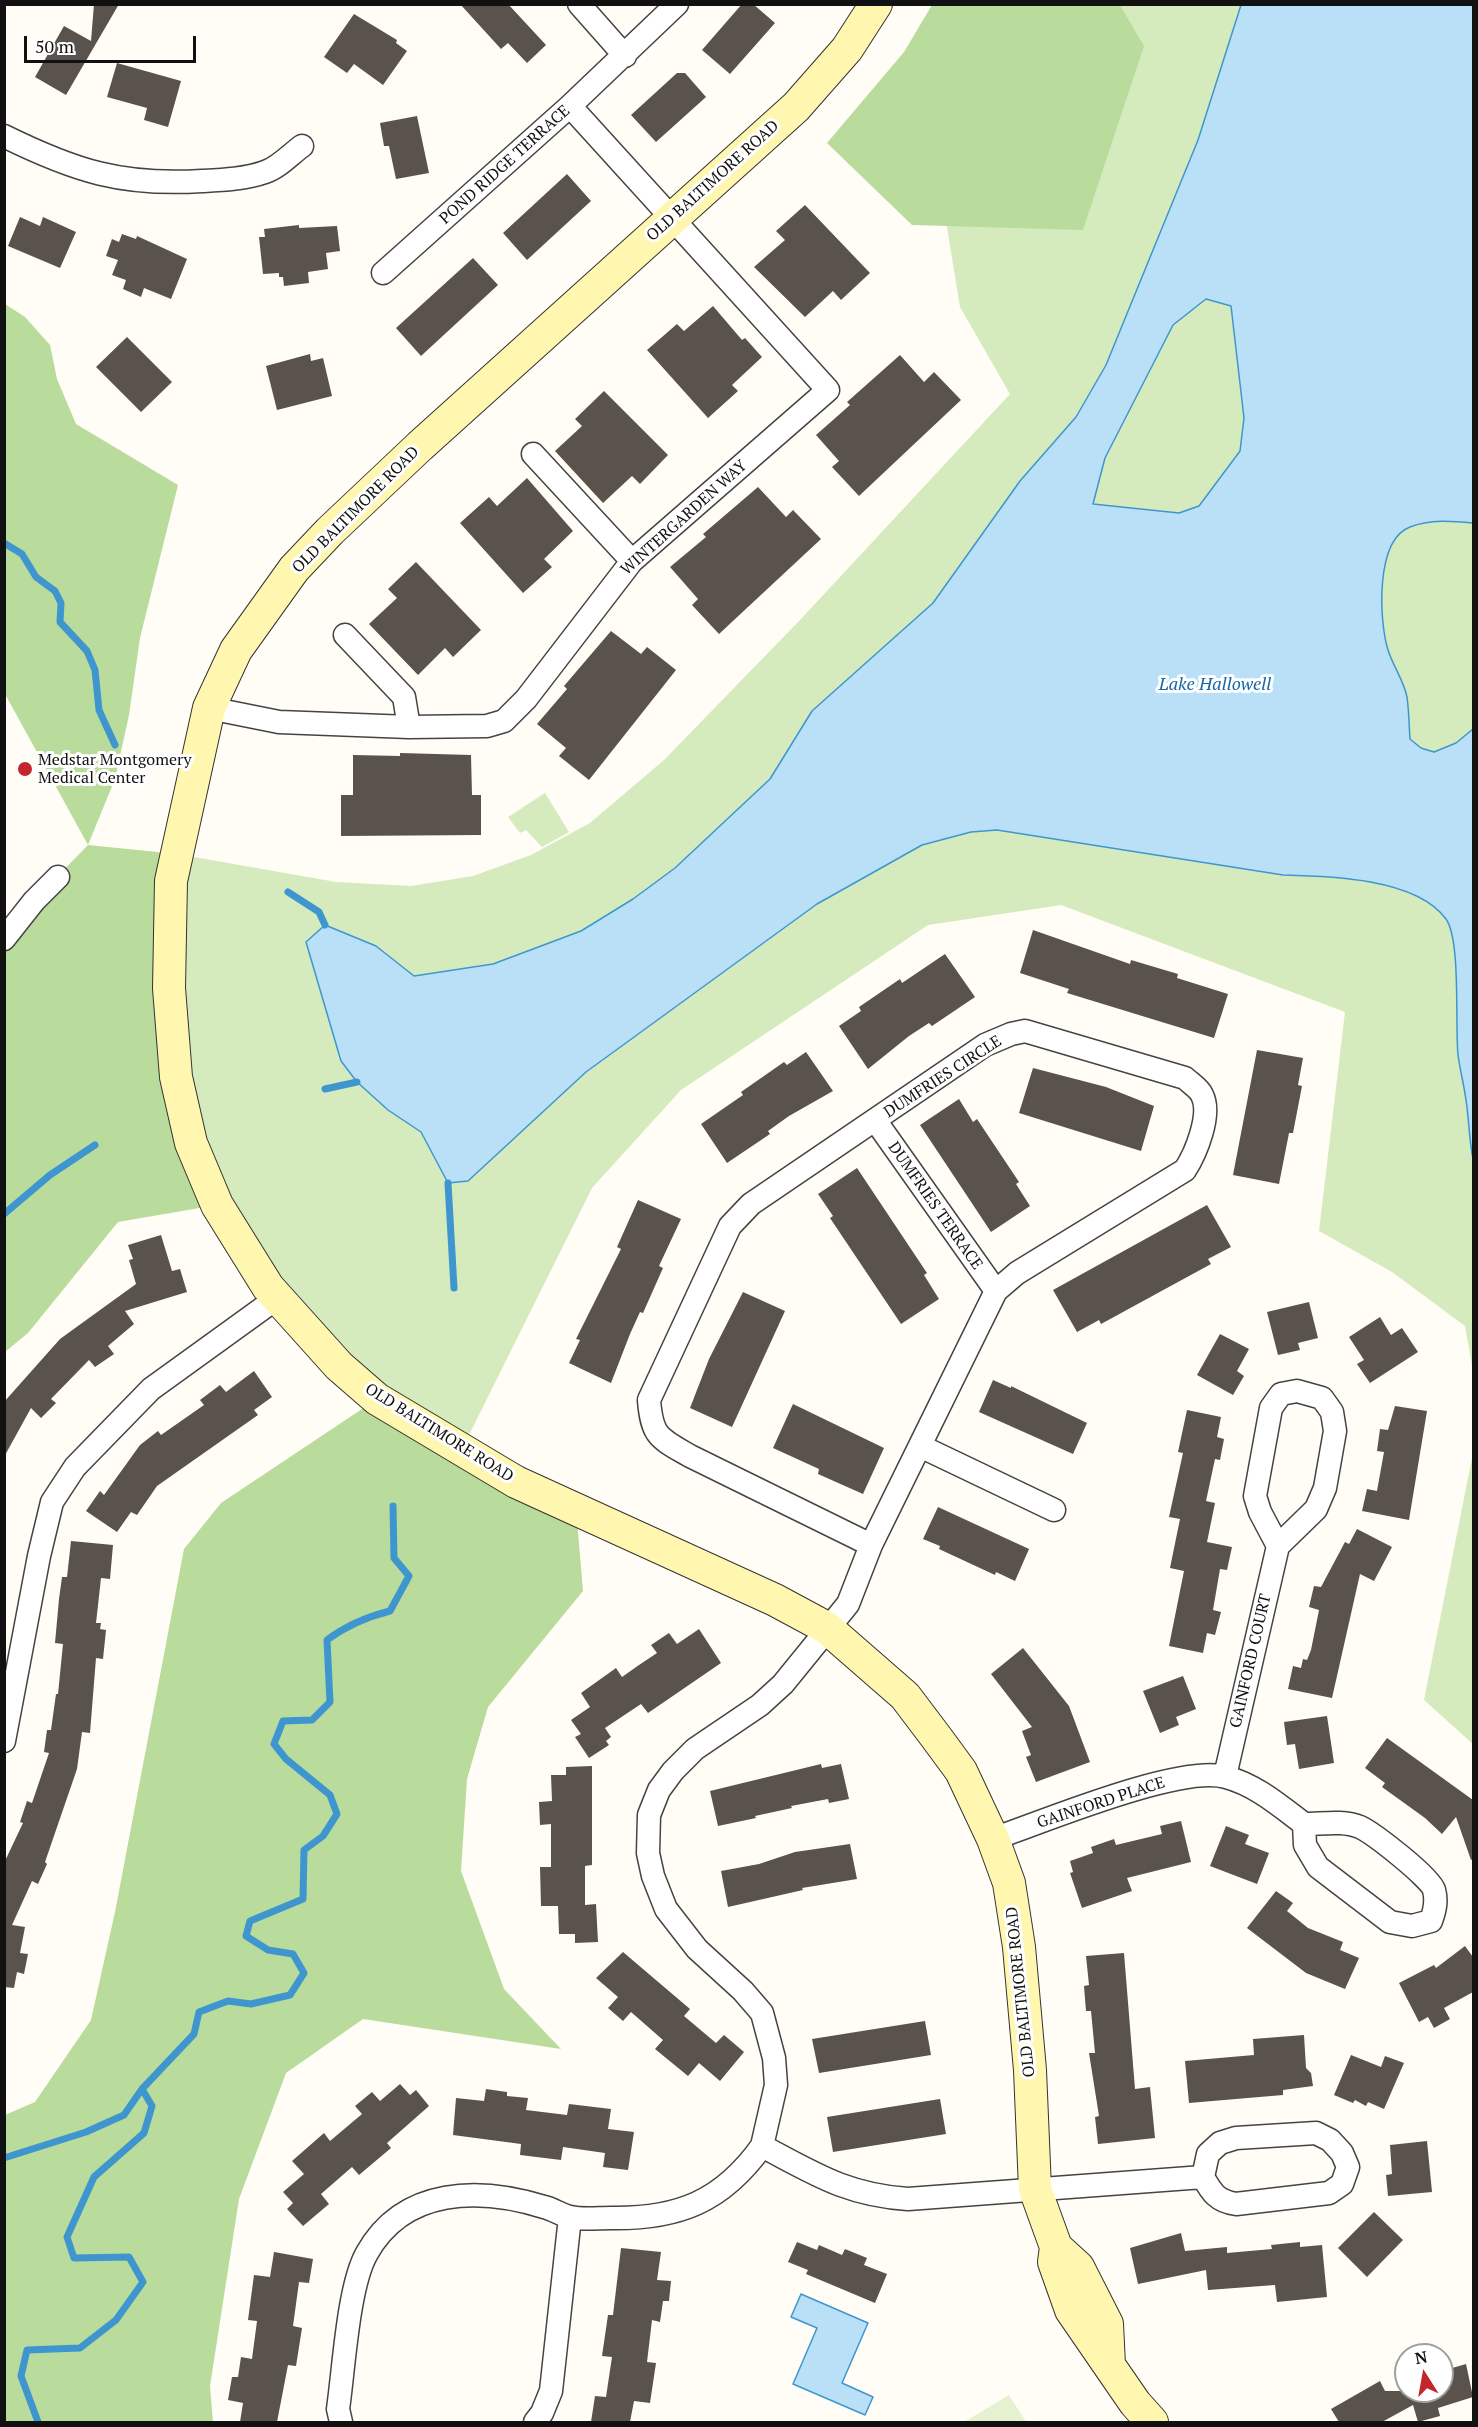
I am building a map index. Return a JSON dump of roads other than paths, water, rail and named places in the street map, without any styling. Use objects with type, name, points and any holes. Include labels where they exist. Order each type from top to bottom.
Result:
[{"type":"street","points":[[579,4],[625,56]]},
{"type":"street","name":"POND RIDGE TERRACE","points":[[383,273],[625,56],[677,4]]},
{"type":"street","name":"OLD BALTIMORE ROAD","points":[[876,4],[847,49],[796,107],[420,446],[294,569],[236,650],[209,708],[171,881],[170,988],[176,1077],[191,1143],[217,1204],[268,1287],[339,1366],[378,1399],[516,1482],[775,1600],[827,1628],[905,1696],[961,1771],[993,1839],[1008,1883],[1019,1947],[1030,2070],[1035,2189],[1056,2247],[1078,2267],[1107,2324],[1109,2366],[1152,2422]]},
{"type":"street","points":[[570,106],[673,217]]},
{"type":"street","points":[[4,136],[50,159],[98,175],[134,182],[227,180],[266,172],[302,146]]},
{"type":"street","name":"WINTERGARDEN WAY","points":[[209,708],[279,722],[409,727],[487,726],[504,721],[526,699],[632,561],[828,390],[673,217]]},
{"type":"street","points":[[533,454],[632,561]]},
{"type":"street","points":[[345,635],[404,697],[409,727]]},
{"type":"street","points":[[4,939],[34,901],[58,877]]},
{"type":"street","name":"DUMFRIES CIRCLE","points":[[762,2146],[776,2085],[774,2058],[762,2013],[677,1927],[657,1890],[648,1853],[649,1815],[659,1790],[695,1749],[760,1705],[783,1684],[848,1604],[871,1545],[996,1291],[1017,1273],[1185,1170],[1197,1153],[1206,1108],[1202,1094],[1185,1078],[1025,1031],[1011,1034],[986,1046],[751,1204],[729,1226],[649,1400],[651,1425],[662,1440],[871,1545]]},
{"type":"street","name":"DUMFRIES TERRACE","points":[[875,1120],[996,1291]]},
{"type":"street","points":[[4,1741],[39,1556],[52,1502],[75,1467],[151,1389],[278,1298]]},
{"type":"street","points":[[1297,1391],[1322,1398],[1332,1412],[1335,1431],[1325,1488],[1316,1509],[1278,1546],[1260,1512],[1255,1496],[1270,1408],[1281,1395],[1297,1391]]},
{"type":"street","points":[[920,1446],[1054,1510]]},
{"type":"street","name":"GAINFORD COURT","points":[[1225,1776],[1278,1546]]},
{"type":"street","name":"GAINFORD PLACE","points":[[993,1839],[1142,1787],[1189,1777],[1225,1776],[1263,1793],[1304,1824]]},
{"type":"street","points":[[1341,1823],[1360,1828],[1415,1867],[1434,1888],[1436,1907],[1431,1921],[1412,1926],[1390,1922],[1327,1874],[1318,1867],[1305,1845],[1304,1824],[1341,1823]]},
{"type":"street","points":[[1316,2133],[1330,2139],[1342,2153],[1348,2167],[1342,2184],[1329,2193],[1236,2204],[1222,2202],[1212,2194],[1203,2176],[1208,2154],[1220,2143],[1236,2138],[1316,2133]]},
{"type":"street","points":[[341,2422],[338,2409],[355,2289],[366,2254],[383,2228],[404,2212],[430,2201],[456,2195],[517,2200],[546,2207],[570,2217],[642,2218],[672,2214],[698,2204],[733,2182],[746,2169],[762,2146],[843,2187],[879,2197],[908,2199],[1203,2176]]},
{"type":"street","points":[[535,2422],[542,2413],[551,2391],[570,2217]]},
{"type":"water","name":"Lake Hallowell","points":[[1241,5],[1473,5],[1473,523],[1450,521],[1425,523],[1410,527],[1399,535],[1385,564],[1382,602],[1388,650],[1407,697],[1410,739],[1421,748],[1434,752],[1456,743],[1473,729],[1473,1159],[1458,1055],[1454,945],[1446,919],[1432,905],[1393,887],[1370,882],[1283,875],[997,830],[971,832],[922,845],[817,904],[586,1072],[468,1181],[448,1183],[421,1132],[388,1110],[357,1082],[341,1061],[306,942],[325,925],[376,946],[414,976],[493,964],[581,931],[633,899],[675,868],[770,779],[812,711],[933,603],[1020,481],[1076,417],[1106,365],[1198,140]],"holes":[[[1206,299],[1231,306],[1244,418],[1240,451],[1199,506],[1179,513],[1093,504],[1105,458],[1173,325]]]},
{"type":"water","points":[[801,2294],[868,2323],[842,2383],[873,2397],[865,2415],[793,2384],[817,2328],[791,2317]]},
{"type":"waterway","points":[[4,543],[22,554],[36,577],[55,591],[61,603],[60,622],[87,651],[95,670],[99,710],[115,745]]},
{"type":"waterway","points":[[288,892],[319,912],[325,925]]},
{"type":"waterway","points":[[325,1089],[357,1082]]},
{"type":"waterway","points":[[4,1214],[50,1175],[95,1145]]},
{"type":"waterway","points":[[448,1183],[454,1288]]},
{"type":"waterway","points":[[38,2422],[21,2376],[27,2350],[80,2348],[116,2320],[143,2282],[129,2257],[74,2258],[67,2237],[94,2177],[144,2133],[152,2106],[142,2089],[194,2034],[199,2012],[228,2001],[251,2004],[290,1995],[304,1973],[293,1954],[268,1950],[246,1936],[250,1921],[303,1899],[304,1850],[323,1836],[337,1814],[330,1795],[286,1759],[274,1744],[283,1721],[312,1720],[330,1702],[327,1640],[357,1622],[390,1611],[409,1576],[394,1558],[393,1506]]},
{"type":"waterway","points":[[4,2158],[86,2132],[124,2115],[142,2089]]},
{"type":"place","name":"Medstar Montgomery Medical Center","points":[[25,769]]}]
